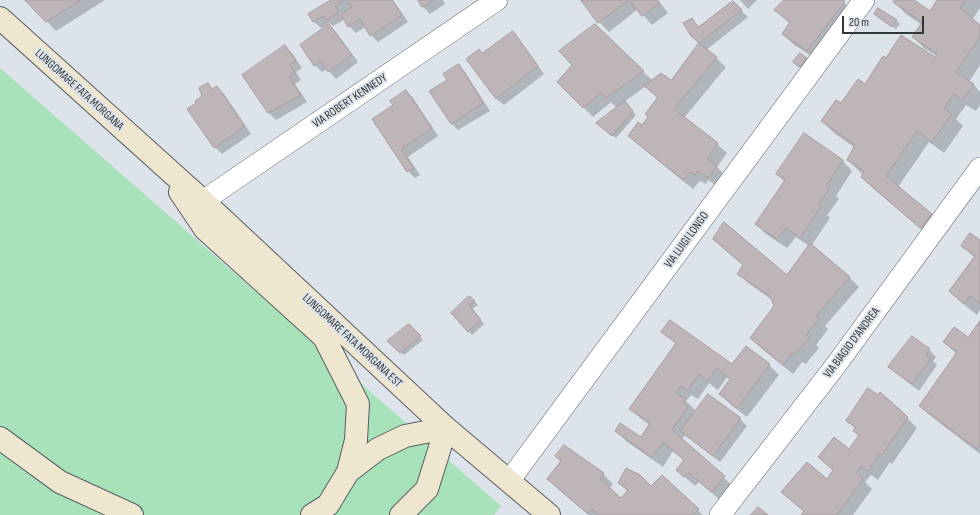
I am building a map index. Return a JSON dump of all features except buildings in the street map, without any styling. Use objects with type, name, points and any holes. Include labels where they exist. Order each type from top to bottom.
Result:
[{"type":"street","name":"VIA ROBERT KENNEDY","points":[[203,201],[497,0]]},
{"type":"street","name":"VIA LUIGI LONGO","points":[[509,480],[864,0]]},
{"type":"street","name":"LUNGOMARE FATA MORGANA","points":[[0,18],[158,162]]},
{"type":"street","name":"LUNGOMARE FATA MORGANA EST","points":[[158,162],[203,201],[446,428],[549,515]]},
{"type":"street","points":[[158,162],[205,229],[324,337],[358,404],[356,440],[348,472],[328,505],[312,515]]},
{"type":"street","name":"VIA BIAGIO D'ANDREA","points":[[720,515],[836,365],[980,168]]},
{"type":"street","points":[[348,472],[378,449],[405,436],[446,428],[426,489],[401,515]]},
{"type":"street","points":[[0,438],[60,482],[132,515]]},
{"type":"green space","points":[[0,68],[501,506],[494,515],[0,515]]}]
